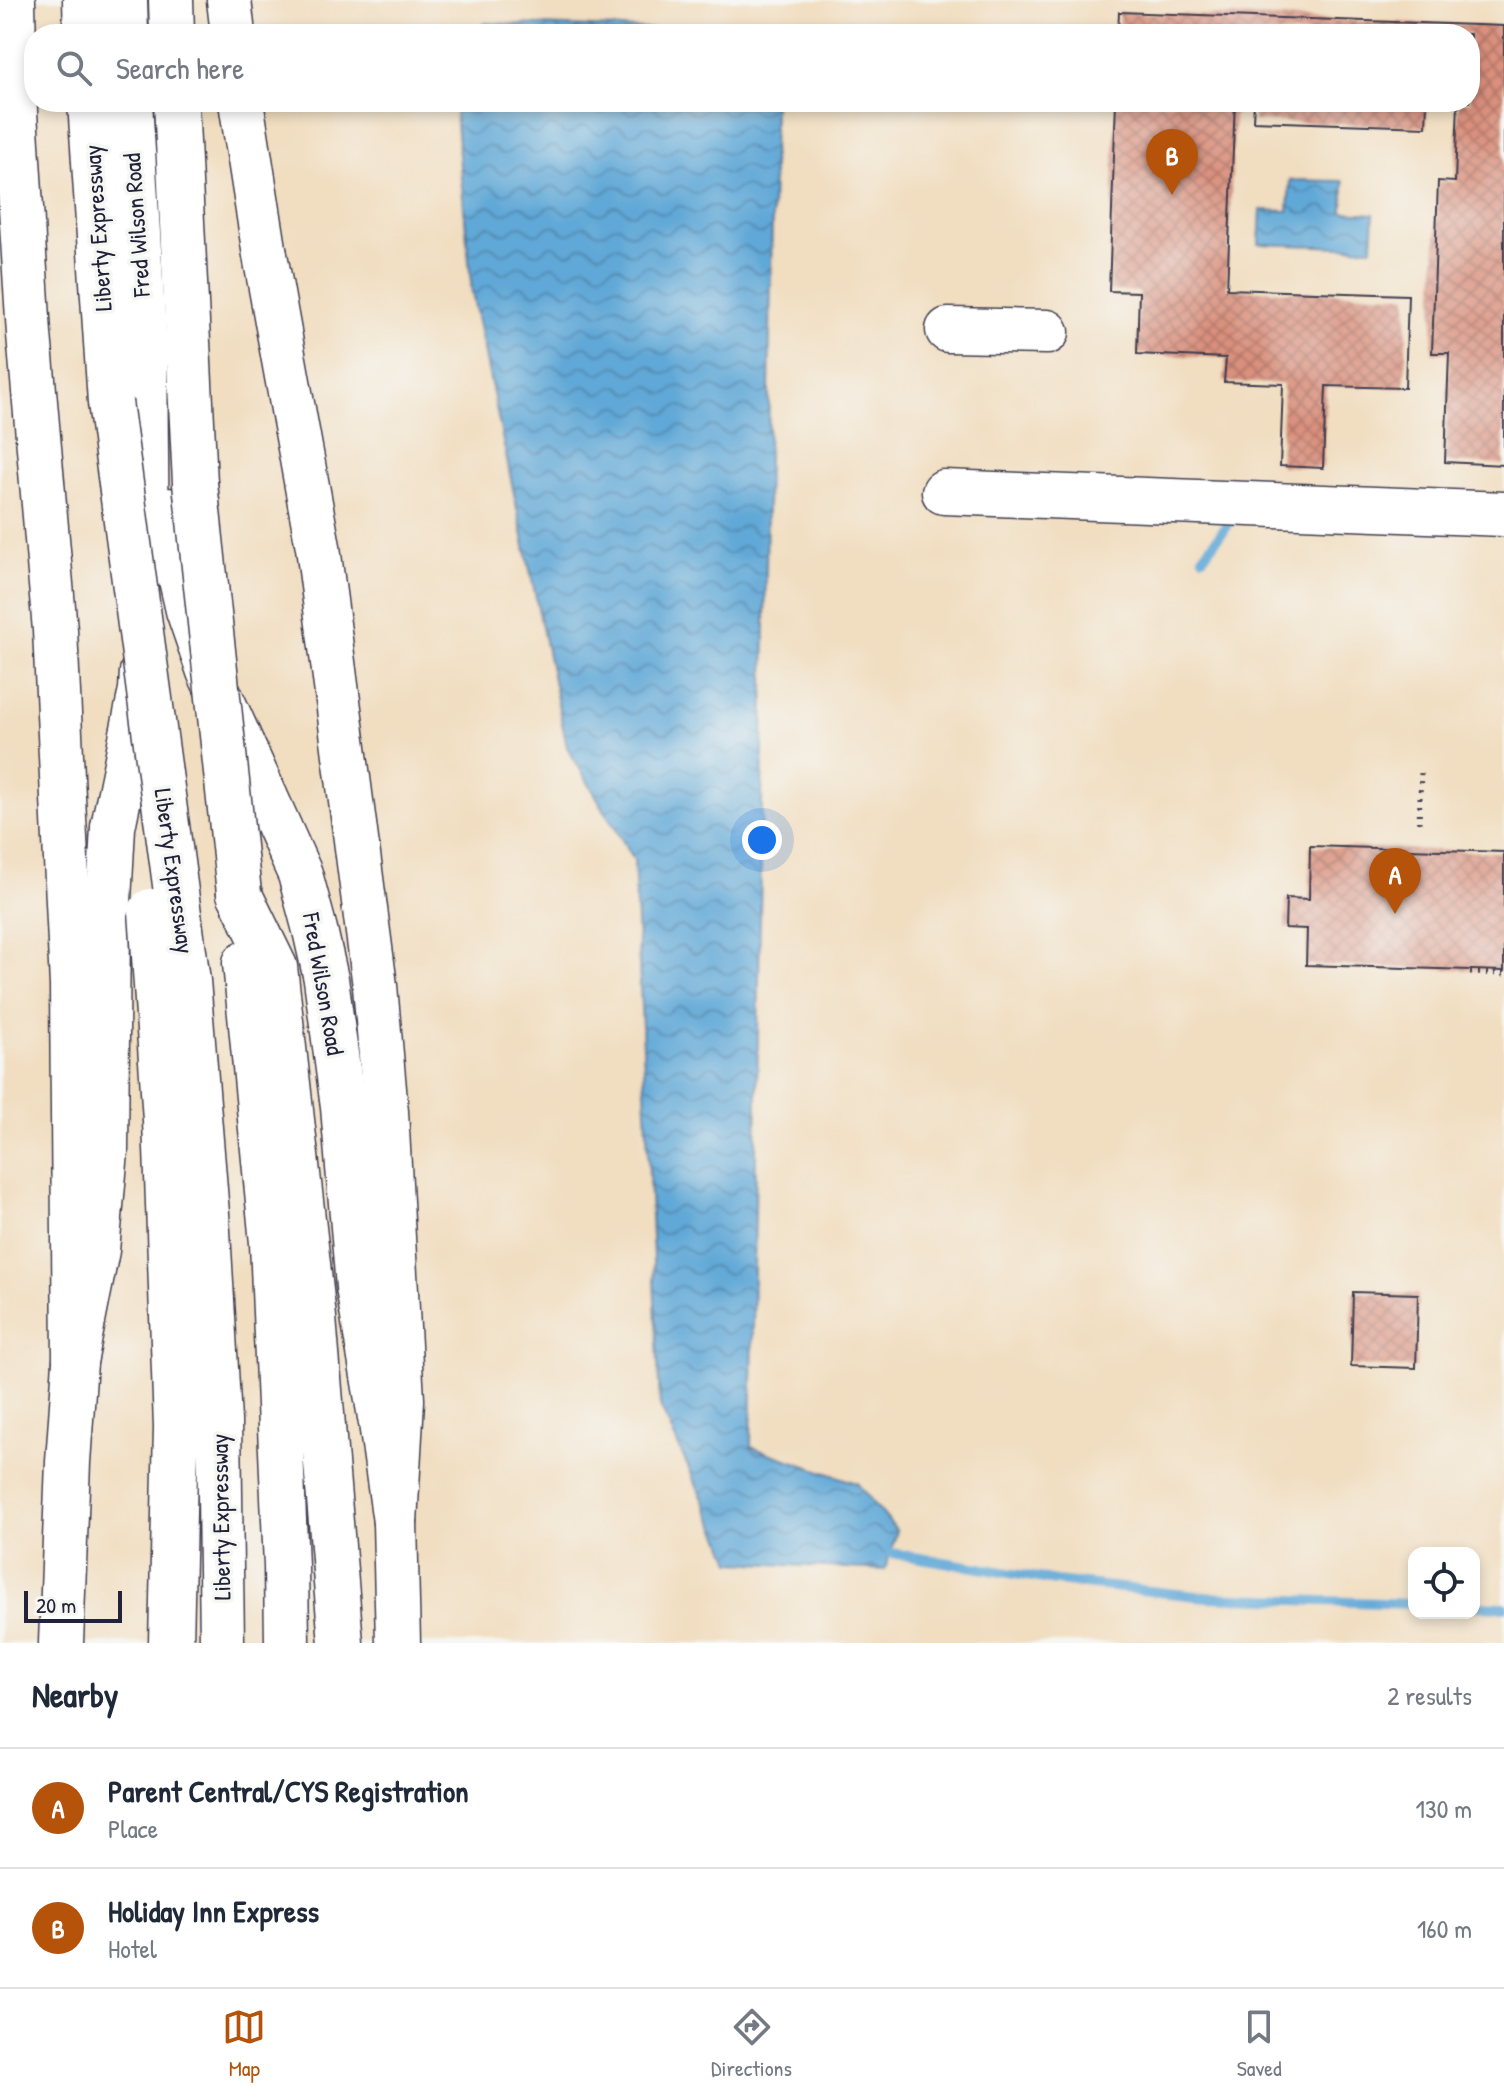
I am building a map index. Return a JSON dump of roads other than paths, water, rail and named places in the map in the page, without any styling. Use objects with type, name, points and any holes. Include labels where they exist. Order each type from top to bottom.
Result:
[{"type":"main road","points":[[13,0],[15,113],[27,302],[55,630],[72,985],[75,1362]]},
{"type":"main road","points":[[85,0],[86,24]]},
{"type":"main road","points":[[125,0],[126,24]]},
{"type":"main road","points":[[171,0],[172,24]]},
{"type":"main road","points":[[229,0],[232,24]]},
{"type":"main road","name":"Liberty Expressway","points":[[91,112],[110,402],[188,981],[207,1214],[219,1421],[222,1643]]},
{"type":"main road","name":"Fred Wilson Road","points":[[61,1643],[75,1362],[97,1250],[106,1151],[108,919],[113,827],[141,690],[147,625],[145,349],[131,112]]},
{"type":"main road","points":[[176,112],[195,483],[239,893],[272,1243],[287,1643]]},
{"type":"main road","points":[[243,112],[318,547],[366,911],[386,1112],[402,1400],[395,1522]]},
{"type":"main road","points":[[948,330],[1047,332]]},
{"type":"main road","name":"Fred Wilson Road","points":[[145,349],[174,549],[188,610],[209,671],[300,874],[326,979],[343,1107],[358,1287],[395,1522],[398,1643]]},
{"type":"main road","points":[[110,402],[165,1120],[176,1427],[171,1643]]},
{"type":"main road","points":[[944,492],[1504,514]]},
{"type":"main road","points":[[239,893],[275,967],[313,1303],[341,1643]]},
{"type":"water","points":[[455,112],[774,112],[751,1447],[857,1483],[897,1531],[885,1570],[732,1562],[660,1406],[634,860],[567,747],[472,293]]},
{"type":"water","points":[[1290,180],[1344,181],[1343,212],[1374,214],[1372,248],[1259,244],[1261,210],[1288,211]]},
{"type":"waterway","points":[[1203,557],[1236,514]]},
{"type":"waterway","points":[[891,1553],[1056,1581],[1206,1597],[1408,1604]]},
{"type":"waterway","points":[[1480,1606],[1504,1607]]},
{"type":"place","name":"Holiday Inn Express","points":[[1172,195]]},
{"type":"place","name":"Parent Central/CYS Registration","points":[[1395,914]]}]
